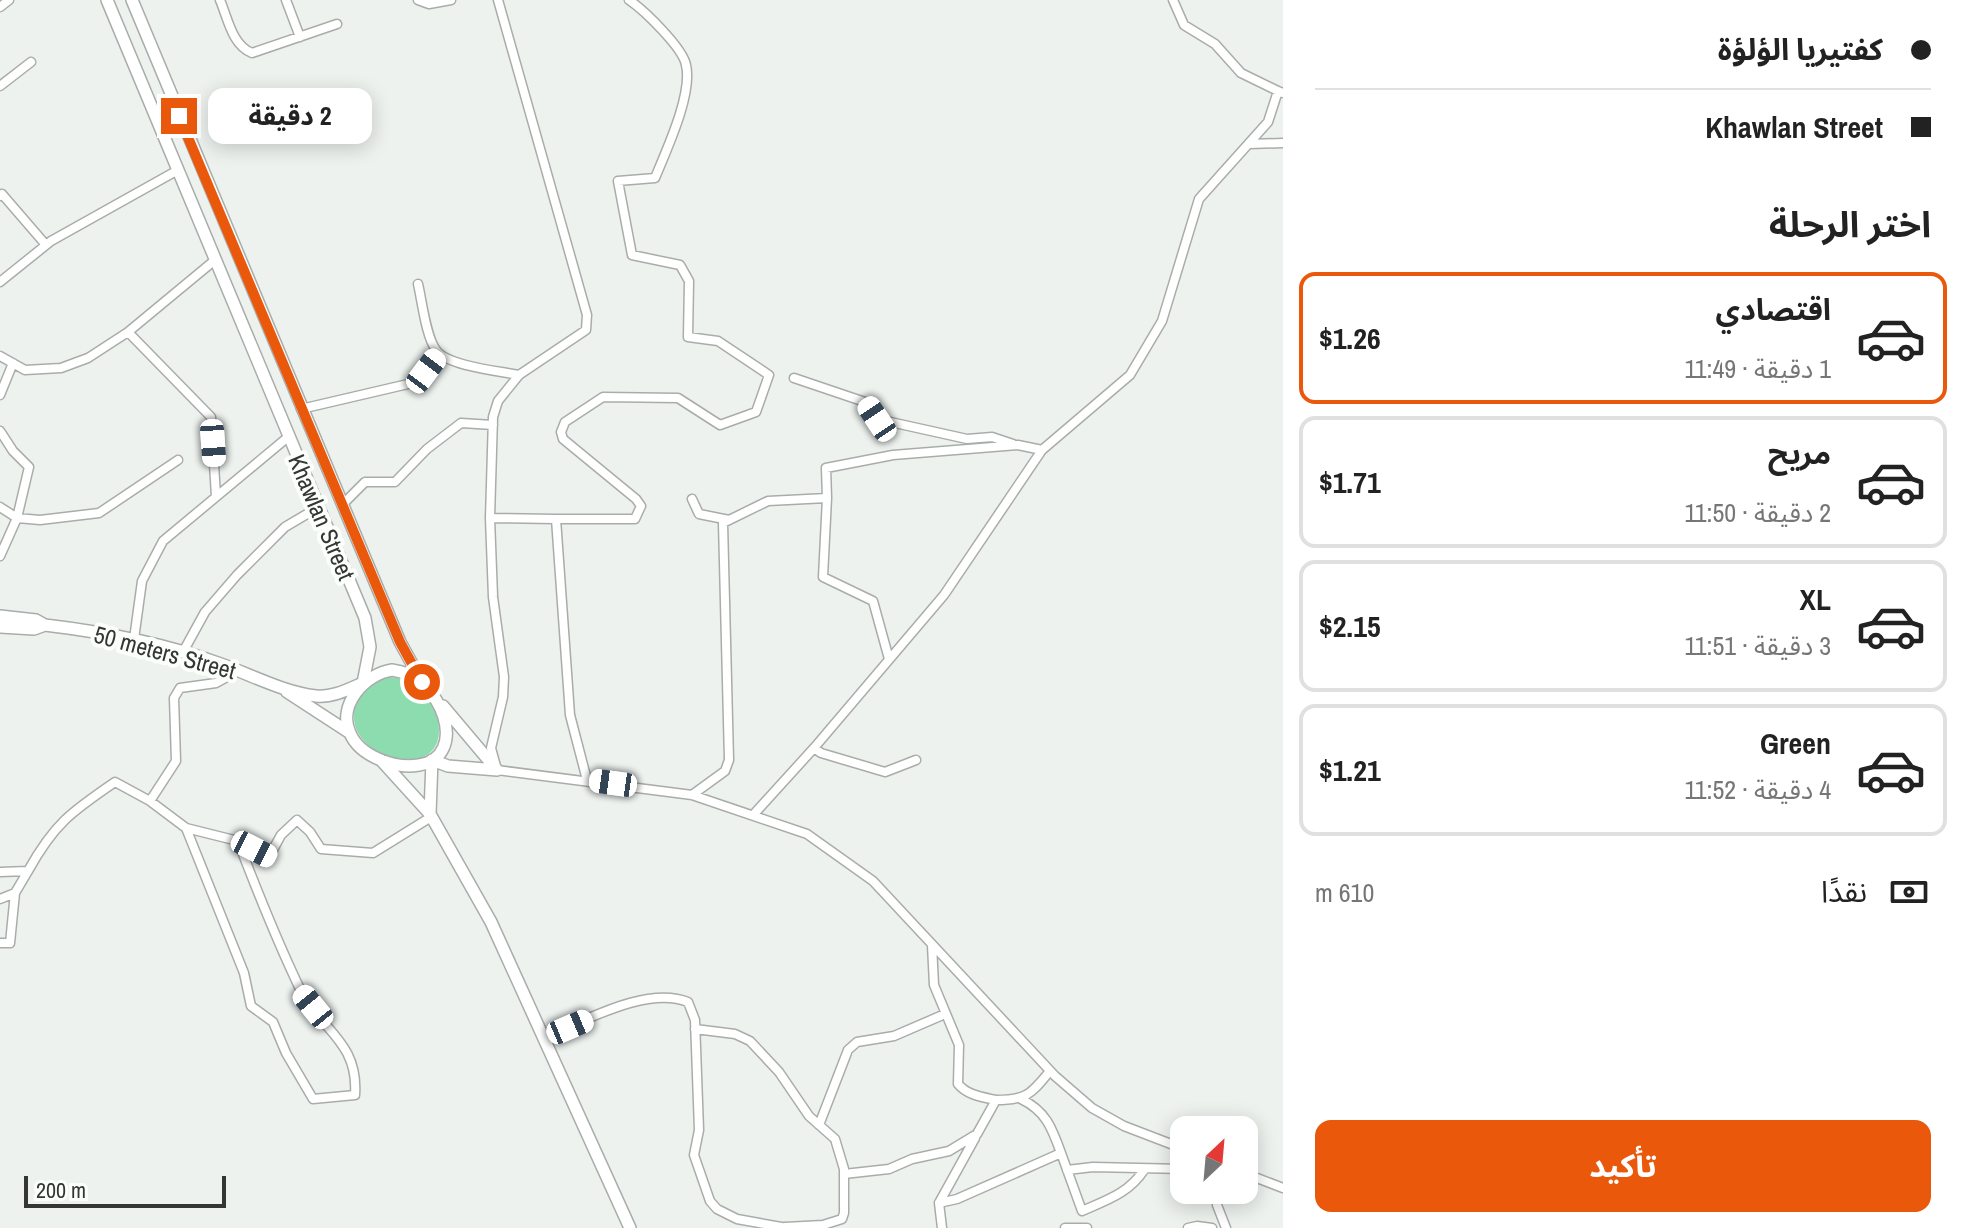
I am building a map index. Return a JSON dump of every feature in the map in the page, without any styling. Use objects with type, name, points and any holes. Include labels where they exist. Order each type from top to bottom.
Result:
[{"type":"main road","name":"Khawlan Street","points":[[107,0],[368,632],[370,647],[363,683]]},
{"type":"main road","name":"Khawlan Street","points":[[132,0],[400,642],[422,682]]},
{"type":"main road","points":[[134,61],[154,58]]},
{"type":"main road","name":"50 meters Street","points":[[0,616],[134,639],[183,652],[283,688],[320,696],[363,683]]},
{"type":"main road","name":"50 meters Street","points":[[0,627],[34,629],[45,625]]},
{"type":"main road","points":[[497,770],[422,682],[401,671],[373,675],[363,683],[350,704],[347,720],[350,733],[366,751],[381,760],[431,815],[491,922],[630,1228]]},
{"type":"main road","name":"50 meters Street","points":[[283,688],[350,733]]},
{"type":"main road","points":[[381,760],[408,766],[432,760],[441,750],[446,734],[446,722],[438,702]]},
{"type":"main road","points":[[432,760],[448,766],[497,770]]},
{"type":"main road","points":[[431,815],[432,760]]},
{"type":"street","points":[[0,7],[9,0]]},
{"type":"street","points":[[220,0],[237,43],[252,53],[337,24]]},
{"type":"street","points":[[286,0],[300,37]]},
{"type":"street","points":[[418,0],[429,4],[451,0]]},
{"type":"street","points":[[498,0],[587,315],[586,330],[579,337],[519,375],[498,401],[493,425],[490,518],[493,597],[504,677],[503,697],[491,748],[497,770],[692,795],[807,834],[873,881],[1050,1071],[1092,1108],[1124,1126],[1170,1144]]},
{"type":"street","points":[[490,518],[635,519],[641,506],[636,499],[563,439],[561,432],[565,422],[603,397],[678,398],[720,425],[756,412],[769,375],[718,341],[688,337],[689,281],[680,265],[632,255],[618,181],[655,178],[674,134],[688,76],[686,60],[646,12],[629,0]]},
{"type":"street","points":[[754,814],[944,595],[1042,450],[1130,375],[1162,321],[1199,199],[1268,122],[1280,92],[1241,73],[1215,44],[1184,25],[1173,0]]},
{"type":"street","points":[[0,86],[31,62]]},
{"type":"street","points":[[1249,144],[1283,143]]},
{"type":"street","points":[[0,282],[46,245],[178,170]]},
{"type":"street","points":[[0,196],[2,194],[46,245]]},
{"type":"street","points":[[0,356],[25,370],[61,368],[88,358],[128,332],[215,260]]},
{"type":"street","points":[[418,284],[432,343],[439,354],[454,361],[519,375]]},
{"type":"street","points":[[128,332],[211,417],[216,496]]},
{"type":"street","points":[[301,409],[408,384],[426,371],[439,354]]},
{"type":"street","points":[[0,395],[13,363]]},
{"type":"street","points":[[794,378],[865,402],[877,419],[967,439],[992,437],[1042,450]]},
{"type":"street","points":[[342,505],[365,482],[395,482],[427,449],[461,423],[493,425]]},
{"type":"street","points":[[0,431],[13,451],[29,467],[17,518],[0,556]]},
{"type":"street","points":[[134,639],[142,581],[163,541],[288,437]]},
{"type":"street","points":[[889,659],[873,601],[823,577],[826,468],[893,455],[1018,445]]},
{"type":"street","points":[[0,507],[17,518],[40,520],[99,513],[178,460]]},
{"type":"street","points":[[692,795],[725,771],[729,760],[723,523],[768,501],[827,498]]},
{"type":"street","points":[[692,499],[699,514],[729,520]]},
{"type":"street","points":[[183,652],[205,612],[237,575],[285,527],[317,508]]},
{"type":"street","points":[[556,519],[570,715],[587,780]]},
{"type":"street","points":[[150,801],[176,761],[174,698],[180,688],[216,683],[238,671]]},
{"type":"street","points":[[814,748],[821,753],[885,772],[916,760]]},
{"type":"street","points":[[0,943],[10,943],[15,893],[46,839],[71,812],[115,782],[150,801],[186,828],[238,841],[269,857],[281,835],[297,820],[321,849],[373,853],[431,815]]},
{"type":"street","points":[[186,828],[244,973],[251,1006],[273,1022],[286,1053],[313,1099],[355,1095],[356,1074],[340,1040],[302,993],[238,841]]},
{"type":"street","points":[[0,872],[28,871]]},
{"type":"street","points":[[0,899],[15,893]]},
{"type":"street","points":[[932,944],[934,985],[959,1045],[958,1084],[962,1089],[996,1100],[1021,1099],[1031,1093],[1050,1071]]},
{"type":"street","points":[[545,1037],[622,1006],[666,998],[688,1002],[695,1029],[699,1130],[694,1155],[710,1201],[717,1209],[737,1219],[786,1228],[823,1225],[842,1219],[844,1174],[835,1139],[796,1100],[779,1072],[750,1041],[735,1034],[695,1029]]},
{"type":"street","points":[[819,1125],[848,1050],[857,1042],[894,1036],[945,1014]]},
{"type":"street","points":[[1021,1099],[1044,1114],[1082,1211],[1084,1227],[1065,1228]]},
{"type":"street","points":[[942,1228],[939,1203],[996,1100]]},
{"type":"street","points":[[844,1174],[889,1169],[912,1159],[949,1151],[977,1134]]},
{"type":"street","points":[[939,1203],[957,1199],[1061,1153]]},
{"type":"street","points":[[1067,1170],[1093,1167],[1170,1169]]},
{"type":"street","points":[[1082,1211],[1126,1191],[1144,1170]]},
{"type":"street","points":[[1258,1178],[1283,1188]]},
{"type":"street","points":[[1217,1204],[1226,1228]]},
{"type":"street","points":[[1188,1228],[1212,1228]]},
{"type":"green space","points":[[384,677],[395,677],[414,685],[434,708],[439,730],[435,747],[424,756],[409,760],[392,758],[376,751],[363,740],[355,725],[355,707],[362,692]]},
{"type":"route","points":[[179,116],[400,642],[422,682]]}]
